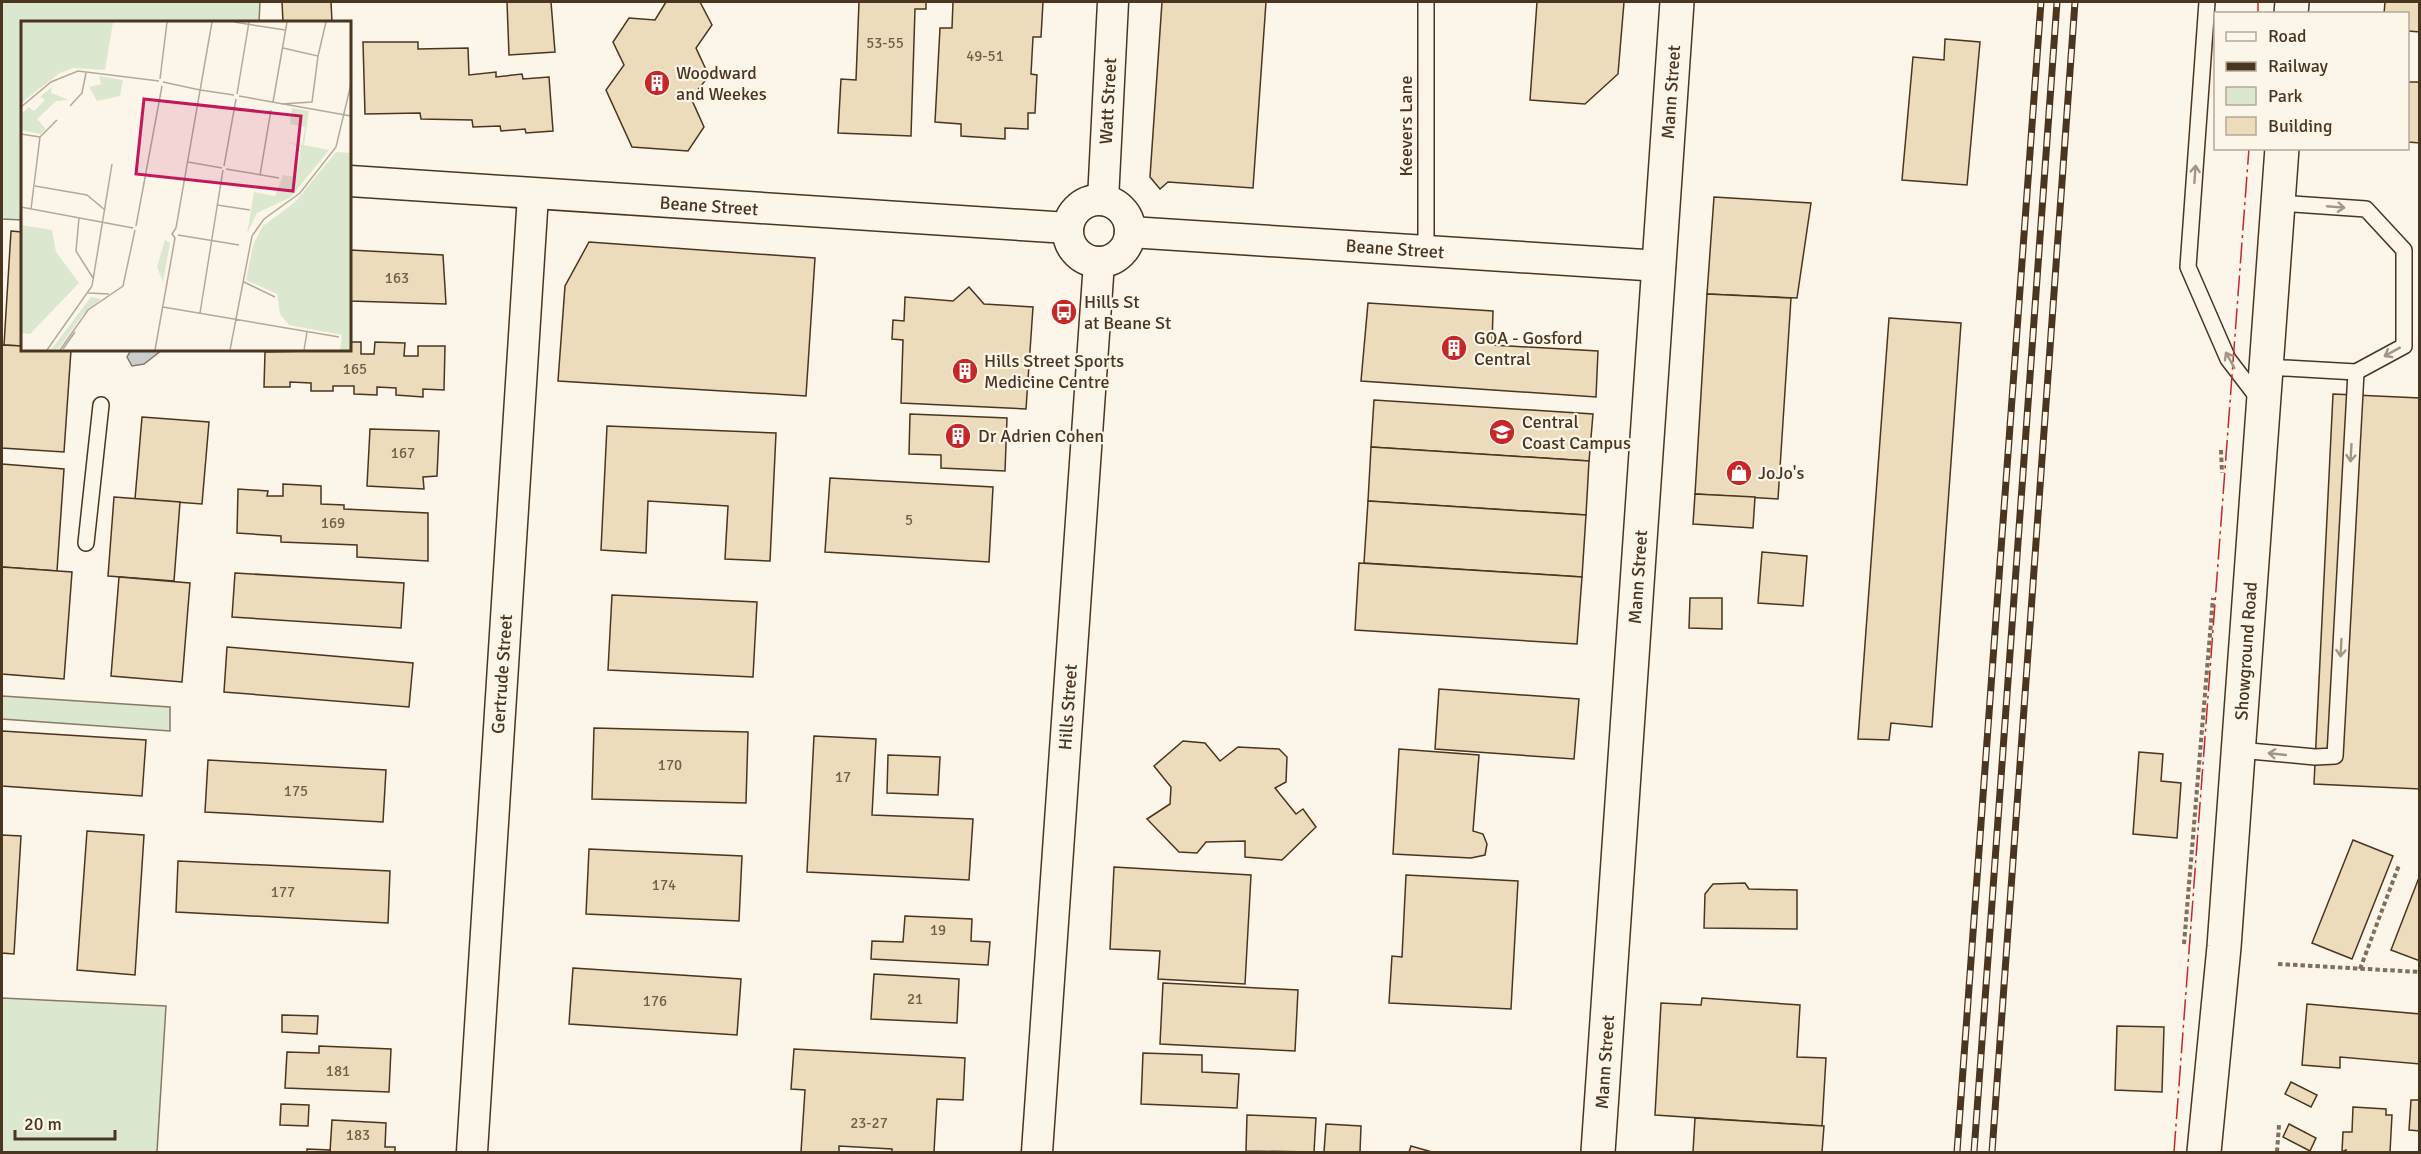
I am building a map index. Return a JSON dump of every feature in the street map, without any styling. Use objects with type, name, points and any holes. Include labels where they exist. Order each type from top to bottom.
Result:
[{"type":"main road","name":"Mann Street","points":[[1598,1152],[1677,2]]},
{"type":"main road","name":"Showground Road","points":[[2204,1152],[2224,947],[2282,150]]},
{"type":"street","name":"Watt Street","points":[[1103,200],[1113,2]]},
{"type":"street","name":"Beane Street","points":[[351,182],[1068,228]]},
{"type":"street","name":"Gertrude Street","points":[[472,1152],[533,195]]},
{"type":"street","points":[[1093,200],[1103,200],[1112,202],[1126,214],[1130,232],[1124,250],[1108,260],[1099,262],[1080,255],[1073,248],[1068,228],[1070,219],[1076,210],[1093,200]]},
{"type":"street","name":"Beane Street","points":[[1130,232],[1660,266]]},
{"type":"street","name":"Hills Street","points":[[1037,1152],[1099,262]]},
{"type":"lane","name":"Keevers Lane","points":[[1425,2],[1425,251]]},
{"type":"lane","points":[[2207,2],[2188,267],[2228,359],[2264,407]]},
{"type":"lane","points":[[2267,367],[2356,372],[2404,346],[2404,250],[2366,209],[2278,203]]},
{"type":"lane","points":[[2239,750],[2315,757],[2335,756],[2356,372]]},
{"type":"lane","points":[[86,543],[101,405]]},
{"type":"path","points":[[2221,450],[2222,479]]},
{"type":"path","points":[[2184,944],[2214,586]]},
{"type":"path","points":[[2360,969],[2399,865]]},
{"type":"path","points":[[2278,964],[2420,972]]},
{"type":"path","points":[[2277,1152],[2279,1125]]},
{"type":"green space","points":[[2,2],[260,2],[259,21],[21,21],[21,220],[2,219]]},
{"type":"green space","points":[[2,696],[170,707],[170,731],[2,719]]},
{"type":"green space","points":[[2,998],[166,1006],[157,1152],[2,1152]]},
{"type":"shaded area","points":[[130,351],[161,351],[144,364],[132,366],[127,357]]},
{"type":"building","points":[[282,2],[331,2],[332,21],[283,21]]},
{"type":"building","points":[[507,2],[551,2],[555,52],[509,55]]},
{"type":"building","name":"Woodward and Weekes","points":[[666,2],[700,2],[712,25],[696,48],[709,76],[691,98],[704,127],[688,151],[632,147],[606,90],[624,65],[613,42],[629,18],[655,20]]},
{"type":"building","points":[[859,2],[926,2],[926,9],[915,9],[911,136],[838,133],[841,79],[856,80]]},
{"type":"building","points":[[953,2],[1043,2],[1041,37],[1033,37],[1031,74],[1037,75],[1035,113],[1028,113],[1028,129],[1005,128],[1005,139],[961,136],[961,124],[935,122],[940,28],[952,28]]},
{"type":"building","points":[[1162,2],[1266,2],[1253,188],[1168,182],[1160,189],[1150,177]]},
{"type":"building","points":[[1537,2],[1624,2],[1618,74],[1585,104],[1530,100]]},
{"type":"building","points":[[2385,2],[2420,2],[2420,32],[2409,31],[2409,12],[2384,12]]},
{"type":"building","points":[[1945,39],[1980,42],[1967,185],[1902,180],[1913,57],[1944,60]]},
{"type":"building","points":[[363,42],[418,42],[418,49],[468,48],[469,75],[496,72],[496,77],[522,74],[523,79],[549,77],[553,131],[526,133],[525,129],[501,131],[500,126],[473,127],[472,120],[421,119],[420,113],[365,114]]},
{"type":"building","points":[[2409,82],[2420,82],[2420,143],[2409,142]]},
{"type":"building","points":[[1714,197],[1811,203],[1797,298],[1707,294]]},
{"type":"building","points":[[11,231],[21,232],[21,346],[4,345]]},
{"type":"building","points":[[589,242],[815,258],[806,396],[558,381],[565,286]]},
{"type":"building","points":[[351,250],[443,255],[446,304],[351,301]]},
{"type":"building","name":"Hills Street Sports Medicine Centre","points":[[969,287],[984,304],[1033,307],[1026,409],[901,403],[903,340],[892,339],[893,320],[904,321],[905,297],[953,301]]},
{"type":"building","points":[[1707,294],[1791,298],[1778,499],[1695,494]]},
{"type":"building","name":"GOA - Gosford Central","points":[[1368,303],[1493,311],[1492,345],[1598,351],[1596,397],[1361,381]]},
{"type":"building","points":[[1889,318],[1961,323],[1932,727],[1891,723],[1889,740],[1858,739]]},
{"type":"building","points":[[351,342],[361,342],[361,354],[374,354],[375,342],[405,343],[404,356],[418,356],[418,346],[445,346],[444,390],[423,389],[423,397],[396,395],[396,388],[377,387],[377,395],[354,394],[354,386],[333,386],[333,391],[311,391],[311,383],[290,382],[290,387],[264,387],[265,352],[351,351]]},
{"type":"building","points":[[2,345],[21,346],[21,351],[71,351],[64,452],[2,448]]},
{"type":"building","points":[[2333,394],[2420,398],[2420,789],[2314,784]]},
{"type":"building","points":[[1374,400],[1593,414],[1589,461],[1371,447]]},
{"type":"building","name":"Dr Adrien Cohen","points":[[910,414],[1007,418],[1005,471],[941,468],[941,455],[909,454]]},
{"type":"building","points":[[142,417],[209,422],[202,504],[135,499]]},
{"type":"building","points":[[607,426],[776,433],[770,561],[725,559],[728,506],[648,501],[646,553],[601,550]]},
{"type":"building","points":[[370,429],[439,431],[437,476],[423,477],[424,489],[367,486]]},
{"type":"building","points":[[1371,447],[1589,461],[1586,515],[1368,501]]},
{"type":"building","points":[[2,464],[64,469],[57,571],[2,567]]},
{"type":"building","points":[[830,478],[993,487],[989,562],[825,552]]},
{"type":"building","points":[[283,484],[321,486],[321,504],[344,505],[344,509],[428,513],[428,561],[357,557],[357,545],[281,542],[281,536],[237,533],[238,489],[268,491],[267,496],[283,496]]},
{"type":"building","points":[[1695,494],[1755,497],[1753,528],[1693,524]]},
{"type":"building","points":[[114,497],[180,502],[174,581],[108,576]]},
{"type":"building","points":[[1368,501],[1586,515],[1582,577],[1364,563]]},
{"type":"building","points":[[1762,552],[1807,556],[1803,606],[1758,603]]},
{"type":"building","points":[[1359,563],[1582,577],[1577,644],[1355,630]]},
{"type":"building","points":[[2,567],[72,572],[64,679],[2,674]]},
{"type":"building","points":[[235,573],[404,583],[401,628],[232,617]]},
{"type":"building","points":[[119,577],[190,583],[182,682],[111,676]]},
{"type":"building","points":[[612,595],[757,602],[753,677],[608,670]]},
{"type":"building","points":[[1690,598],[1722,598],[1722,629],[1689,628]]},
{"type":"building","points":[[227,647],[413,663],[409,707],[224,692]]},
{"type":"building","points":[[1439,689],[1579,699],[1574,759],[1435,749]]},
{"type":"building","points":[[594,728],[748,732],[746,803],[592,799]]},
{"type":"building","points":[[2,731],[146,740],[142,796],[2,786]]},
{"type":"building","points":[[814,736],[876,739],[872,815],[973,819],[969,880],[807,872]]},
{"type":"building","points":[[1183,741],[1205,743],[1220,761],[1238,747],[1279,749],[1287,757],[1286,782],[1275,788],[1296,814],[1303,809],[1316,827],[1282,860],[1245,857],[1245,841],[1206,842],[1197,853],[1179,852],[1147,819],[1170,804],[1171,787],[1154,766]]},
{"type":"building","points":[[1399,749],[1479,755],[1473,831],[1483,834],[1487,844],[1485,855],[1471,858],[1393,854]]},
{"type":"building","points":[[2139,752],[2163,754],[2161,781],[2181,783],[2177,838],[2133,834]]},
{"type":"building","points":[[888,755],[940,757],[938,795],[887,793]]},
{"type":"building","points":[[208,760],[386,770],[383,822],[205,812]]},
{"type":"building","points":[[87,831],[144,835],[135,975],[77,970]]},
{"type":"building","points":[[2,835],[21,836],[14,954],[2,953]]},
{"type":"building","points":[[2353,840],[2393,856],[2352,959],[2312,943]]},
{"type":"building","points":[[589,849],[742,856],[739,921],[586,914]]},
{"type":"building","points":[[178,861],[390,871],[388,923],[176,912]]},
{"type":"building","points":[[1114,867],[1251,875],[1245,984],[1158,979],[1160,951],[1110,949]]},
{"type":"building","points":[[1406,875],[1518,881],[1511,1009],[1389,1003],[1392,956],[1402,957]]},
{"type":"building","points":[[2420,875],[2420,961],[2391,950]]},
{"type":"building","points":[[1745,883],[1749,889],[1797,890],[1797,929],[1704,928],[1705,894],[1713,884]]},
{"type":"building","points":[[905,916],[972,919],[971,941],[990,942],[988,965],[871,959],[872,941],[903,942]]},
{"type":"building","points":[[573,968],[741,979],[737,1035],[569,1024]]},
{"type":"building","points":[[874,974],[959,979],[957,1023],[871,1019]]},
{"type":"building","points":[[1163,983],[1298,990],[1295,1051],[1160,1044]]},
{"type":"building","points":[[1702,998],[1800,1005],[1797,1057],[1826,1058],[1822,1126],[1655,1115],[1661,1003],[1701,1005]]},
{"type":"building","points":[[2307,1004],[2420,1014],[2420,1064],[2340,1057],[2340,1068],[2302,1065]]},
{"type":"building","points":[[282,1015],[318,1016],[317,1034],[282,1032]]},
{"type":"building","points":[[2117,1026],[2164,1027],[2162,1092],[2115,1090]]},
{"type":"building","points":[[319,1046],[391,1049],[389,1092],[285,1088],[287,1052],[319,1053]]},
{"type":"building","points":[[794,1049],[965,1058],[963,1100],[937,1099],[934,1152],[892,1152],[892,1149],[839,1146],[839,1152],[801,1152],[805,1090],[791,1089]]},
{"type":"building","points":[[1143,1053],[1202,1055],[1202,1072],[1239,1074],[1237,1108],[1141,1104]]},
{"type":"building","points":[[2291,1082],[2317,1095],[2311,1107],[2285,1094]]},
{"type":"building","points":[[2411,1100],[2420,1100],[2420,1131],[2409,1130]]},
{"type":"building","points":[[281,1104],[309,1105],[308,1126],[280,1125]]},
{"type":"building","points":[[2353,1107],[2386,1109],[2386,1115],[2392,1115],[2390,1152],[2346,1152],[2346,1150],[2342,1152],[2343,1132],[2352,1132]]},
{"type":"building","points":[[1247,1115],[1316,1118],[1314,1152],[1246,1151]]},
{"type":"building","points":[[1695,1118],[1824,1126],[1822,1152],[1693,1152]]},
{"type":"building","points":[[332,1120],[386,1123],[385,1147],[395,1147],[395,1152],[330,1152]]},
{"type":"building","points":[[1326,1124],[1361,1126],[1360,1152],[1324,1152]]},
{"type":"building","points":[[2289,1124],[2316,1138],[2310,1151],[2283,1137]]},
{"type":"building","points":[[1411,1146],[1432,1152],[1409,1152]]},
{"type":"building","points":[[307,1149],[330,1150],[330,1152],[307,1152]]},
{"type":"railway","points":[[1957,1152],[2041,2]]},
{"type":"railway","points":[[1974,1152],[2057,2]]},
{"type":"railway","points":[[1992,1152],[2075,2]]},
{"type":"power","points":[[2258,2],[2258,12]]},
{"type":"power","points":[[2174,1152],[2249,150]]},
{"type":"place","name":"Woodward and Weekes","points":[[657,83]]},
{"type":"place","name":"Hills St at Beane St","points":[[1064,312]]},
{"type":"place","name":"GOA - Gosford Central","points":[[1454,348]]},
{"type":"place","name":"Hills Street Sports Medicine Centre","points":[[965,371]]},
{"type":"place","name":"Central Coast Campus","points":[[1502,432]]},
{"type":"place","name":"Dr Adrien Cohen","points":[[958,436]]},
{"type":"place","name":"JoJo's","points":[[1739,473]]}]
